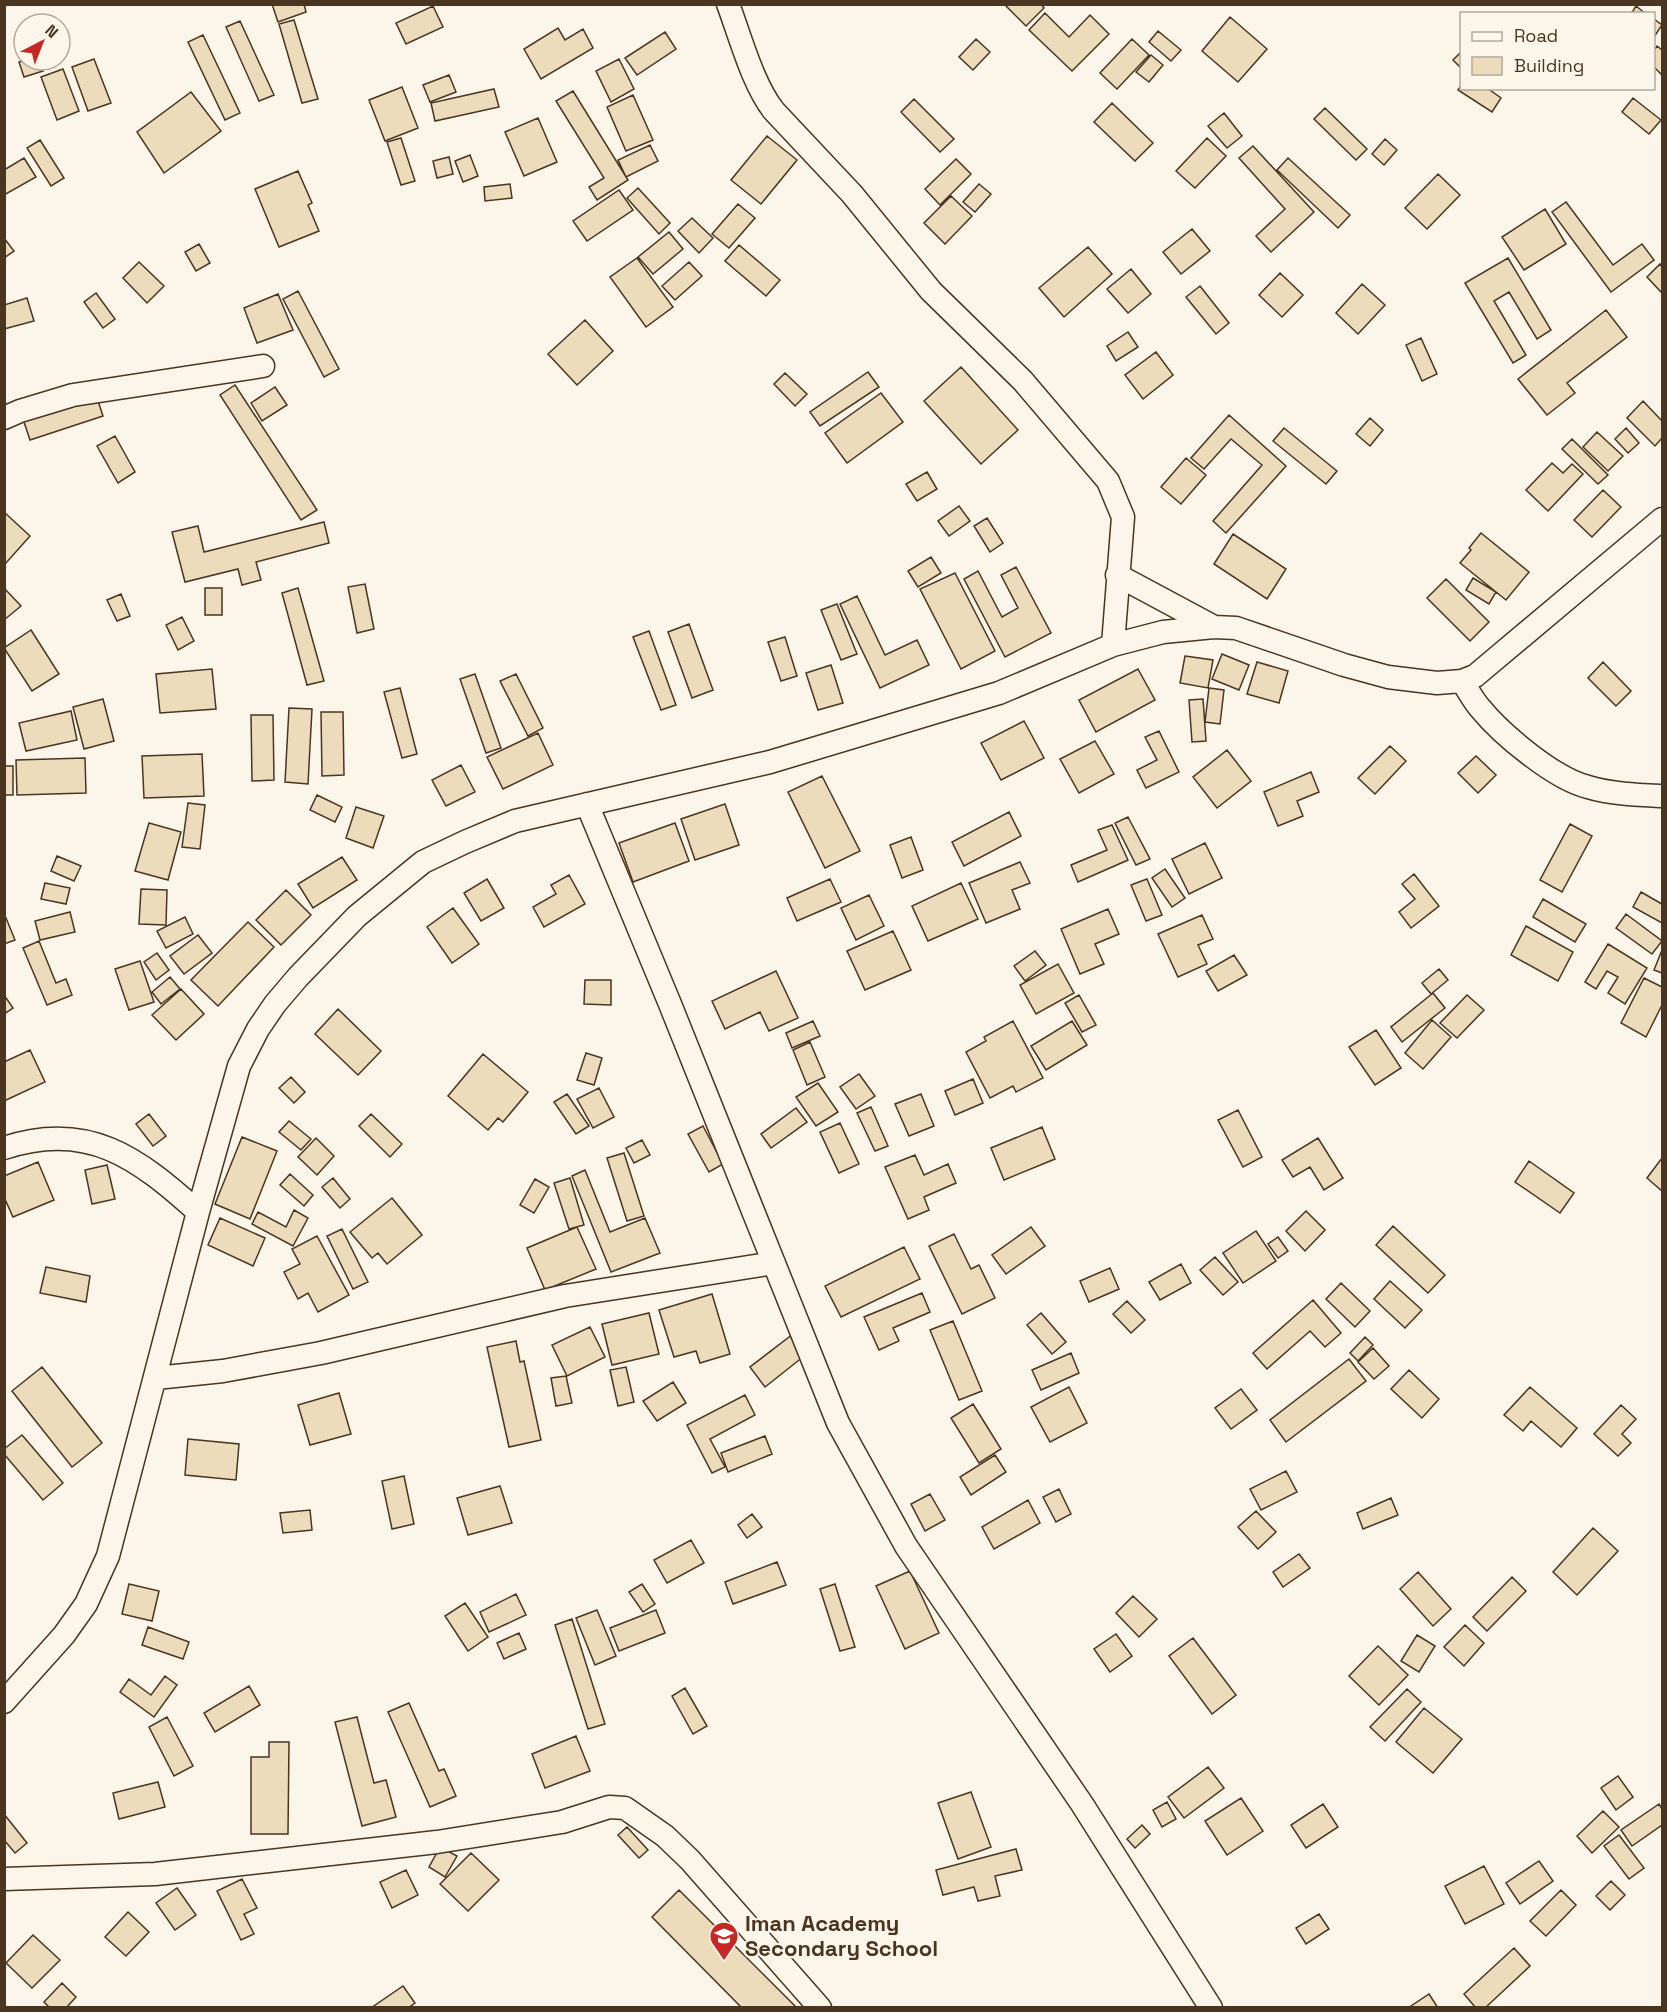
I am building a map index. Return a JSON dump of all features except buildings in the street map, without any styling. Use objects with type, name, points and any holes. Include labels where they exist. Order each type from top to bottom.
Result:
[{"type":"street","points":[[728,4],[768,104],[871,216],[904,261],[931,291],[1023,381],[1108,481],[1120,505],[1123,517],[1113,645]]},
{"type":"street","points":[[4,418],[73,395],[263,366]]},
{"type":"street","points":[[4,1702],[64,1635],[91,1594],[108,1556],[198,1212],[239,1066],[258,1029],[298,977],[357,916],[423,862],[514,820],[770,762],[999,693],[1113,645],[1163,632],[1214,627],[1236,628],[1344,665],[1388,677],[1437,683],[1462,681],[1474,676],[1662,519]]},
{"type":"street","points":[[1118,575],[1214,627]]},
{"type":"street","points":[[1462,681],[1480,708],[1500,729],[1564,777],[1588,788],[1662,796]]},
{"type":"street","points":[[587,804],[838,1423],[906,1546],[1082,1804],[1211,2007]]},
{"type":"street","points":[[4,1148],[19,1143],[57,1138],[98,1143],[123,1155],[164,1182],[198,1212]]},
{"type":"street","points":[[156,1378],[223,1371],[321,1353],[565,1296],[774,1263]]},
{"type":"street","points":[[4,1879],[155,1874],[437,1842],[562,1822],[609,1807],[625,1808],[666,1836],[690,1860],[820,2007]]},
{"type":"place","name":"Iman Academy Secondary School","points":[[724,1962]]}]
